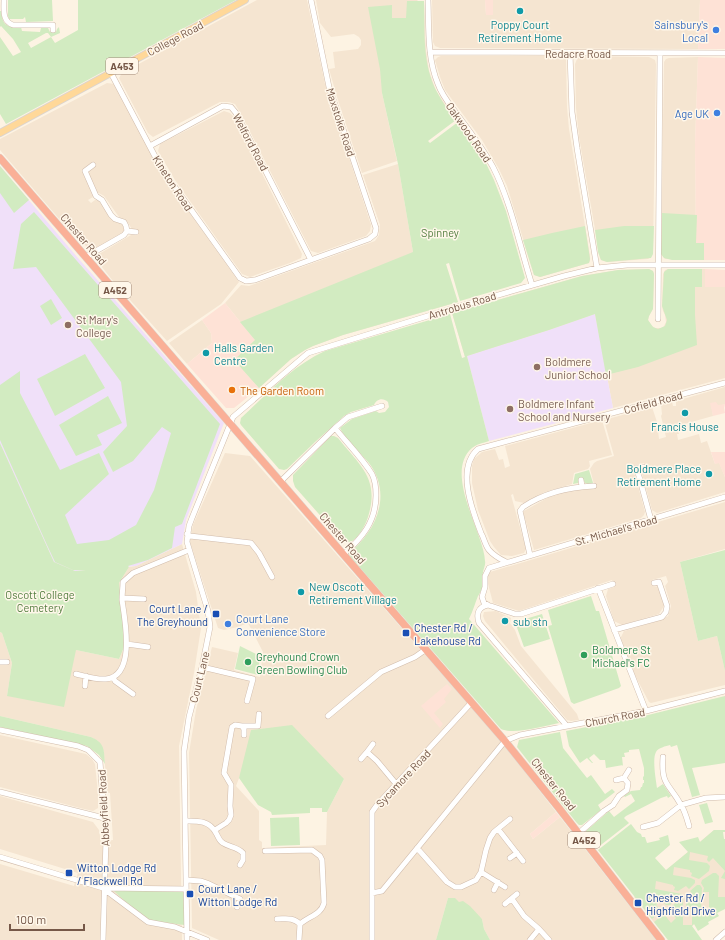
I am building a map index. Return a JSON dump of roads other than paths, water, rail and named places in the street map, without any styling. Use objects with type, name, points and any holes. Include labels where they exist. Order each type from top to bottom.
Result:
[{"type":"highway","name":"Chester Road","points":[[0,158],[504,741],[579,833],[661,940]]},
{"type":"main road","name":"College Road","points":[[0,133],[245,0]]},
{"type":"street","points":[[4,0],[5,18],[8,23],[13,25],[55,27]]},
{"type":"street","name":"Maxstoke Road","points":[[310,260],[369,239],[375,234],[376,228],[330,87],[311,0]]},
{"type":"street","name":"Oakwood Road","points":[[428,0],[432,69],[443,94],[482,149],[501,184],[532,285]]},
{"type":"street","name":"Redacre Road","points":[[430,52],[725,54]]},
{"type":"street","points":[[570,53],[572,112],[597,268]]},
{"type":"street","points":[[658,319],[660,53]]},
{"type":"street","name":"Kineton Road","points":[[111,73],[169,179],[240,278],[249,281],[310,260]]},
{"type":"street","name":"Welford Road","points":[[150,146],[223,106],[231,107],[236,112],[310,260]]},
{"type":"street","points":[[93,165],[85,172],[96,196],[102,200],[115,219],[124,222],[127,231]]},
{"type":"street","points":[[91,201],[96,196]]},
{"type":"street","points":[[86,258],[124,235],[127,231]]},
{"type":"street","points":[[127,231],[136,232]]},
{"type":"street","name":"Antrobus Road","points":[[229,424],[235,416],[308,353],[532,285],[597,268],[627,265],[725,265]]},
{"type":"street","name":"Cofield Road","points":[[506,562],[497,558],[488,549],[477,522],[467,482],[467,471],[472,456],[478,449],[725,383]]},
{"type":"street","points":[[280,482],[348,417],[382,406]]},
{"type":"street","name":"Court Lane","points":[[187,940],[185,738],[209,635],[210,621],[189,550],[187,534],[229,424]]},
{"type":"street","points":[[335,428],[366,466],[376,485],[376,502],[371,521],[363,536],[342,555]]},
{"type":"street","points":[[630,470],[643,467]]},
{"type":"street","points":[[637,469],[650,520]]},
{"type":"street","points":[[581,480],[582,486]]},
{"type":"street","points":[[530,555],[520,515],[520,511],[523,507],[548,494],[564,489],[594,486]]},
{"type":"street","name":"St. Michael's Road","points":[[488,605],[484,603],[482,599],[486,573],[489,568],[725,497]]},
{"type":"street","points":[[187,534],[190,536],[251,543],[259,553],[272,577]]},
{"type":"street","points":[[76,674],[100,679],[113,677],[123,667],[127,644],[126,623],[122,598],[123,582],[133,573],[189,550]]},
{"type":"street","points":[[614,630],[662,616],[666,612],[667,606],[656,582],[665,579]]},
{"type":"street","points":[[567,726],[479,623],[477,619],[479,609],[488,605],[515,614],[521,614],[613,584]]},
{"type":"street","points":[[598,588],[646,711]]},
{"type":"street","points":[[122,598],[144,599]]},
{"type":"street","points":[[127,644],[148,647]]},
{"type":"street","points":[[328,716],[381,672],[415,657],[425,650]]},
{"type":"street","points":[[0,662],[7,662]]},
{"type":"street","points":[[202,667],[253,679],[247,701]]},
{"type":"street","points":[[85,686],[86,676]]},
{"type":"street","points":[[113,677],[122,690],[132,694]]},
{"type":"street","name":"Church Road","points":[[504,741],[520,735],[646,711],[725,691]]},
{"type":"street","name":"Sycamore Road","points":[[372,940],[372,812],[374,808],[471,703]]},
{"type":"street","points":[[214,830],[226,823],[232,815],[230,806],[231,785],[225,776],[232,727],[258,726],[259,714]]},
{"type":"street","points":[[242,726],[244,729],[244,734]]},
{"type":"street","name":"Abbeyfield Road","points":[[0,730],[78,746],[88,750],[100,762],[106,839],[103,940]]},
{"type":"street","points":[[372,894],[382,891],[504,741]]},
{"type":"street","points":[[361,759],[373,744]]},
{"type":"street","points":[[367,752],[397,784]]},
{"type":"street","points":[[663,756],[662,768],[664,780],[681,805],[689,826]]},
{"type":"street","points":[[616,780],[624,778],[629,770]]},
{"type":"street","points":[[579,833],[613,805],[619,796],[627,790],[628,783],[624,778]]},
{"type":"street","points":[[0,792],[104,818]]},
{"type":"street","points":[[643,827],[658,823],[681,805],[706,798],[725,797]]},
{"type":"street","points":[[417,848],[447,882],[455,887],[461,887],[476,880],[481,872],[490,838],[510,819]]},
{"type":"street","points":[[185,821],[206,823],[214,830],[223,843],[241,850],[243,853],[243,860],[240,865]]},
{"type":"street","points":[[498,829],[523,861]]},
{"type":"street","points":[[264,851],[312,850],[320,856],[323,867],[323,908],[300,924],[299,940]]},
{"type":"street","points":[[510,858],[516,853]]},
{"type":"street","points":[[0,857],[104,888],[186,889]]},
{"type":"street","points":[[481,872],[505,887]]},
{"type":"street","points":[[186,880],[201,881],[235,896],[240,899],[237,907]]},
{"type":"street","points":[[494,890],[498,882]]},
{"type":"street","points":[[104,888],[148,922],[175,927],[207,940]]},
{"type":"street","points":[[505,904],[517,894]]},
{"type":"street","points":[[512,899],[524,916],[549,940]]},
{"type":"street","points":[[277,919],[291,918],[300,924]]},
{"type":"street","points":[[530,940],[539,929]]},
{"type":"street","points":[[716,940],[725,932]]},
{"type":"place","name":"Poppy Court Retirement Home","points":[[520,11]]},
{"type":"place","name":"Sainsbury's Local","points":[[716,30]]},
{"type":"place","name":"Age UK","points":[[717,113]]},
{"type":"place","name":"St Mary's College","points":[[68,325]]},
{"type":"place","name":"Halls Garden Centre","points":[[206,353]]},
{"type":"place","name":"Boldmere Junior School","points":[[537,367]]},
{"type":"place","name":"The Garden Room","points":[[232,390]]},
{"type":"place","name":"Boldmere Infant School and Nursery","points":[[510,409]]},
{"type":"place","name":"Francis House","points":[[685,413]]},
{"type":"place","name":"Boldmere Place Retirement Home","points":[[709,474]]},
{"type":"place","name":"New Oscott Retirement Village","points":[[301,592]]},
{"type":"place","name":"Court Lane / The Greyhound","points":[[216,614]]},
{"type":"place","name":"sub stn","points":[[505,621]]},
{"type":"place","name":"Court Lane Convenience Store","points":[[228,624]]},
{"type":"place","name":"Chester Rd / Lakehouse Rd","points":[[406,633]]},
{"type":"place","name":"Boldmere St Michael's FC","points":[[584,655]]},
{"type":"place","name":"Greyhound Crown Green Bowling Club","points":[[248,662]]},
{"type":"place","name":"Witton Lodge Rd / Flackwell Rd","points":[[69,873]]},
{"type":"place","name":"Court Lane / Witton Lodge Rd","points":[[190,894]]},
{"type":"place","name":"Chester Rd / Highfield Drive","points":[[638,903]]},
{"type":"park label","name":"Spinney","points":[[440,232]]},
{"type":"park label","name":"Oscott College Cemetery","points":[[40,600]]}]
